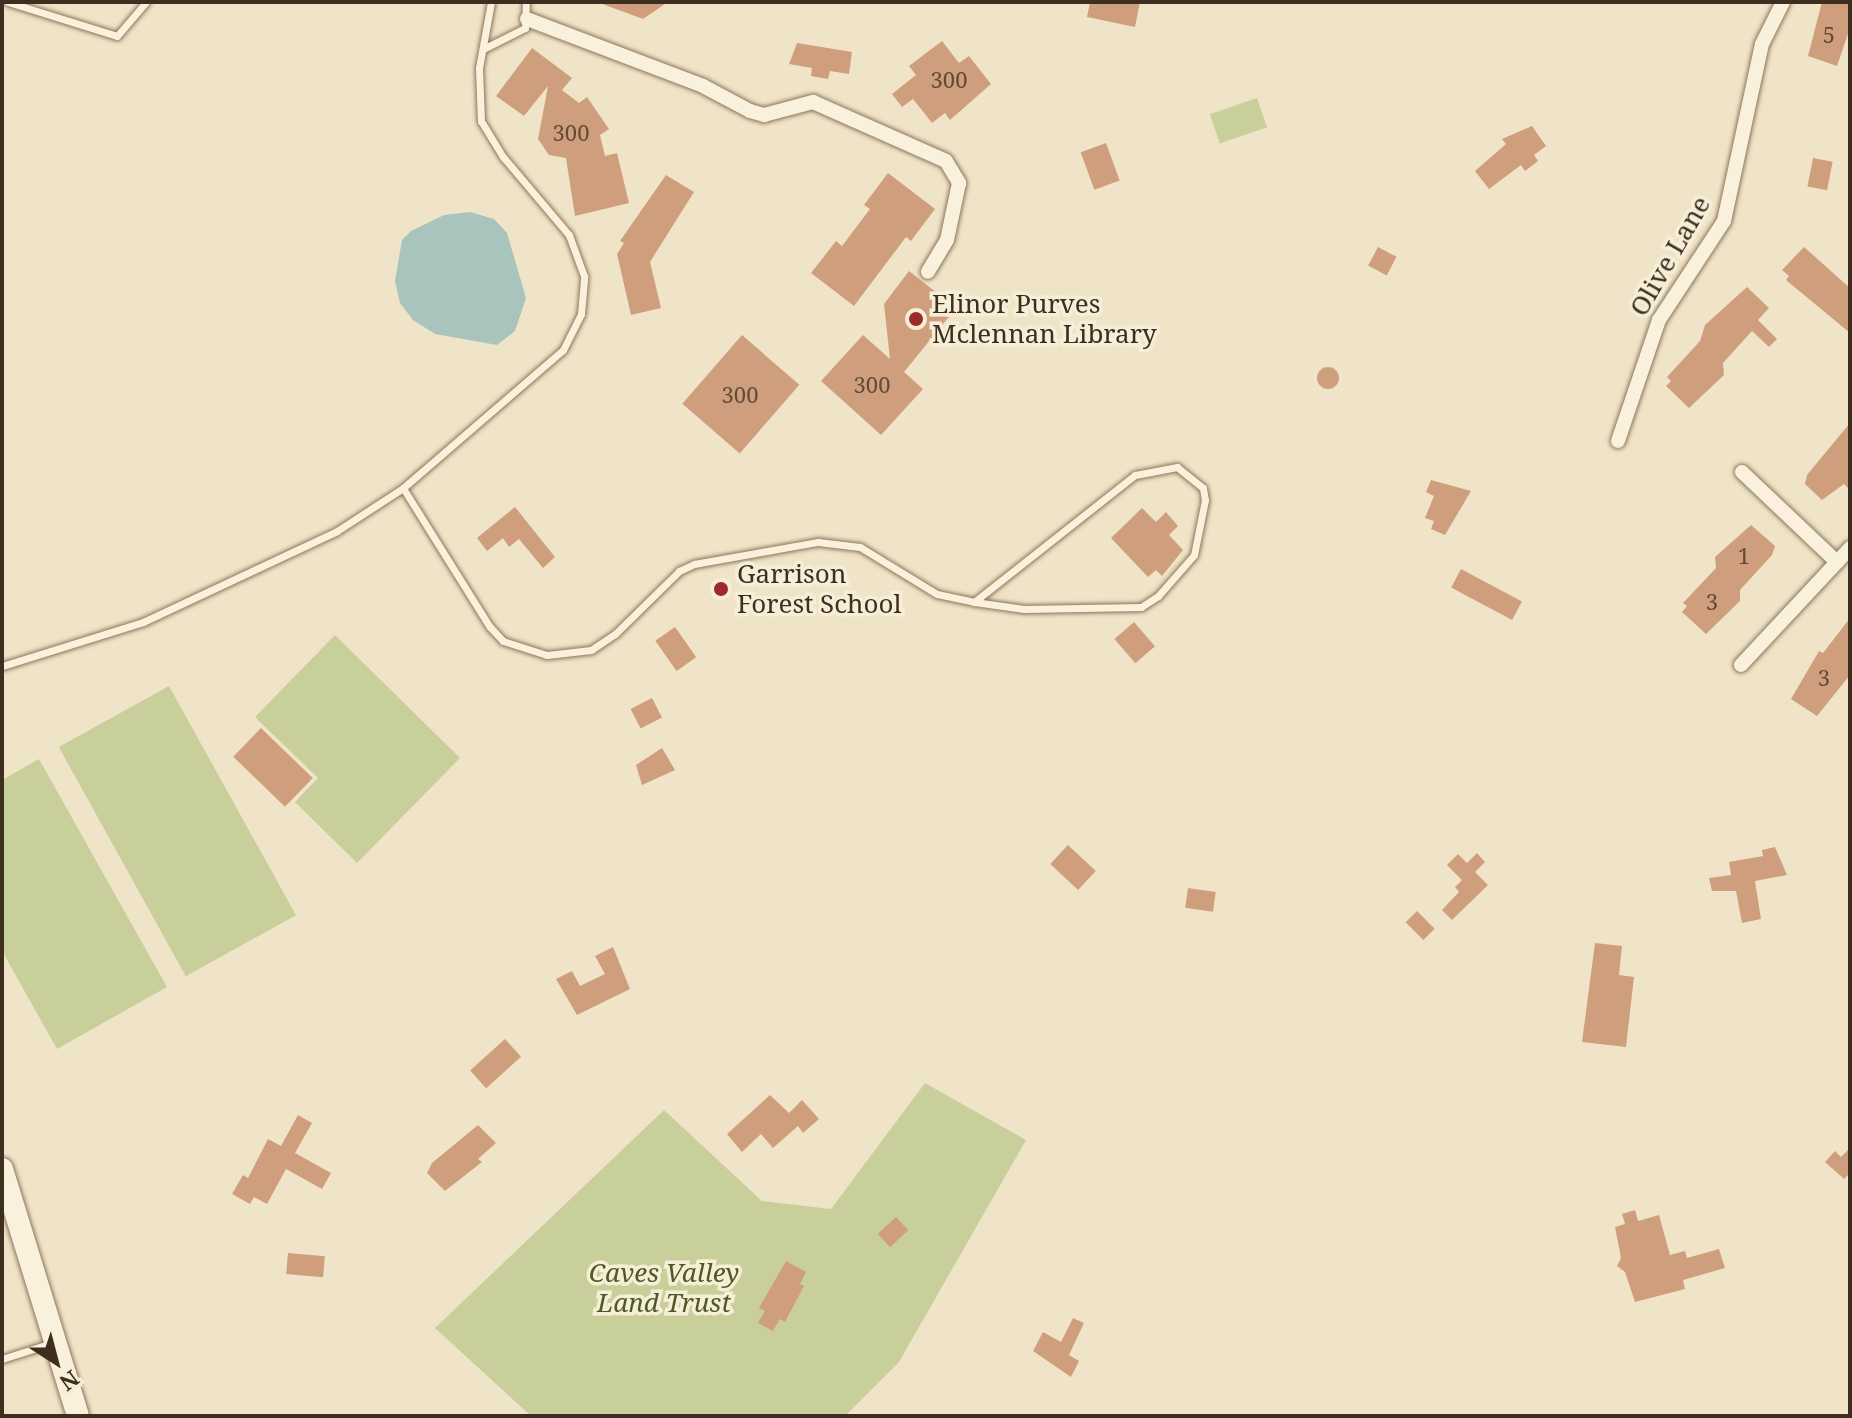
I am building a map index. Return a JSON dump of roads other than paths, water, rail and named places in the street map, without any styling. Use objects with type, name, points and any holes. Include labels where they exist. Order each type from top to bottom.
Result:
[{"type":"main road","points":[[2,1169],[78,1416]]},
{"type":"street","name":"Olive Lane","points":[[1618,441],[1659,320],[1724,221],[1762,44],[1783,2]]},
{"type":"street","points":[[527,19],[703,86],[750,111],[764,115],[813,102],[946,161],[959,183],[947,240],[928,272]]},
{"type":"street","points":[[1742,472],[1837,562]]},
{"type":"street","points":[[1741,665],[1850,548]]},
{"type":"lane","points":[[8,2],[117,36],[146,2]]},
{"type":"lane","points":[[2,666],[100,637],[195,599],[337,531],[403,488],[563,350],[581,314],[584,276],[569,235],[503,157],[481,121],[477,96],[491,2]]},
{"type":"lane","points":[[483,49],[519,33],[527,19],[526,2]]},
{"type":"lane","points":[[403,488],[490,627],[503,641],[527,652],[591,650],[615,634],[679,571],[694,564],[818,542],[860,547],[937,594],[974,602],[1024,609],[1141,607],[1158,596],[1194,555],[1205,500],[1203,488],[1177,467],[1135,475],[974,602]]},
{"type":"lane","points":[[2,1359],[55,1342]]},
{"type":"water","points":[[470,212],[494,219],[507,233],[526,298],[515,331],[497,345],[435,334],[413,320],[400,303],[395,281],[402,240],[411,231],[444,215]]},
{"type":"place","name":"Elinor Purves Mclennan Library","points":[[916,319]]},
{"type":"place","name":"Garrison Forest School","points":[[721,589]]},
{"type":"park label","name":"Caves Valley Land Trust","points":[[664,1288]]}]
